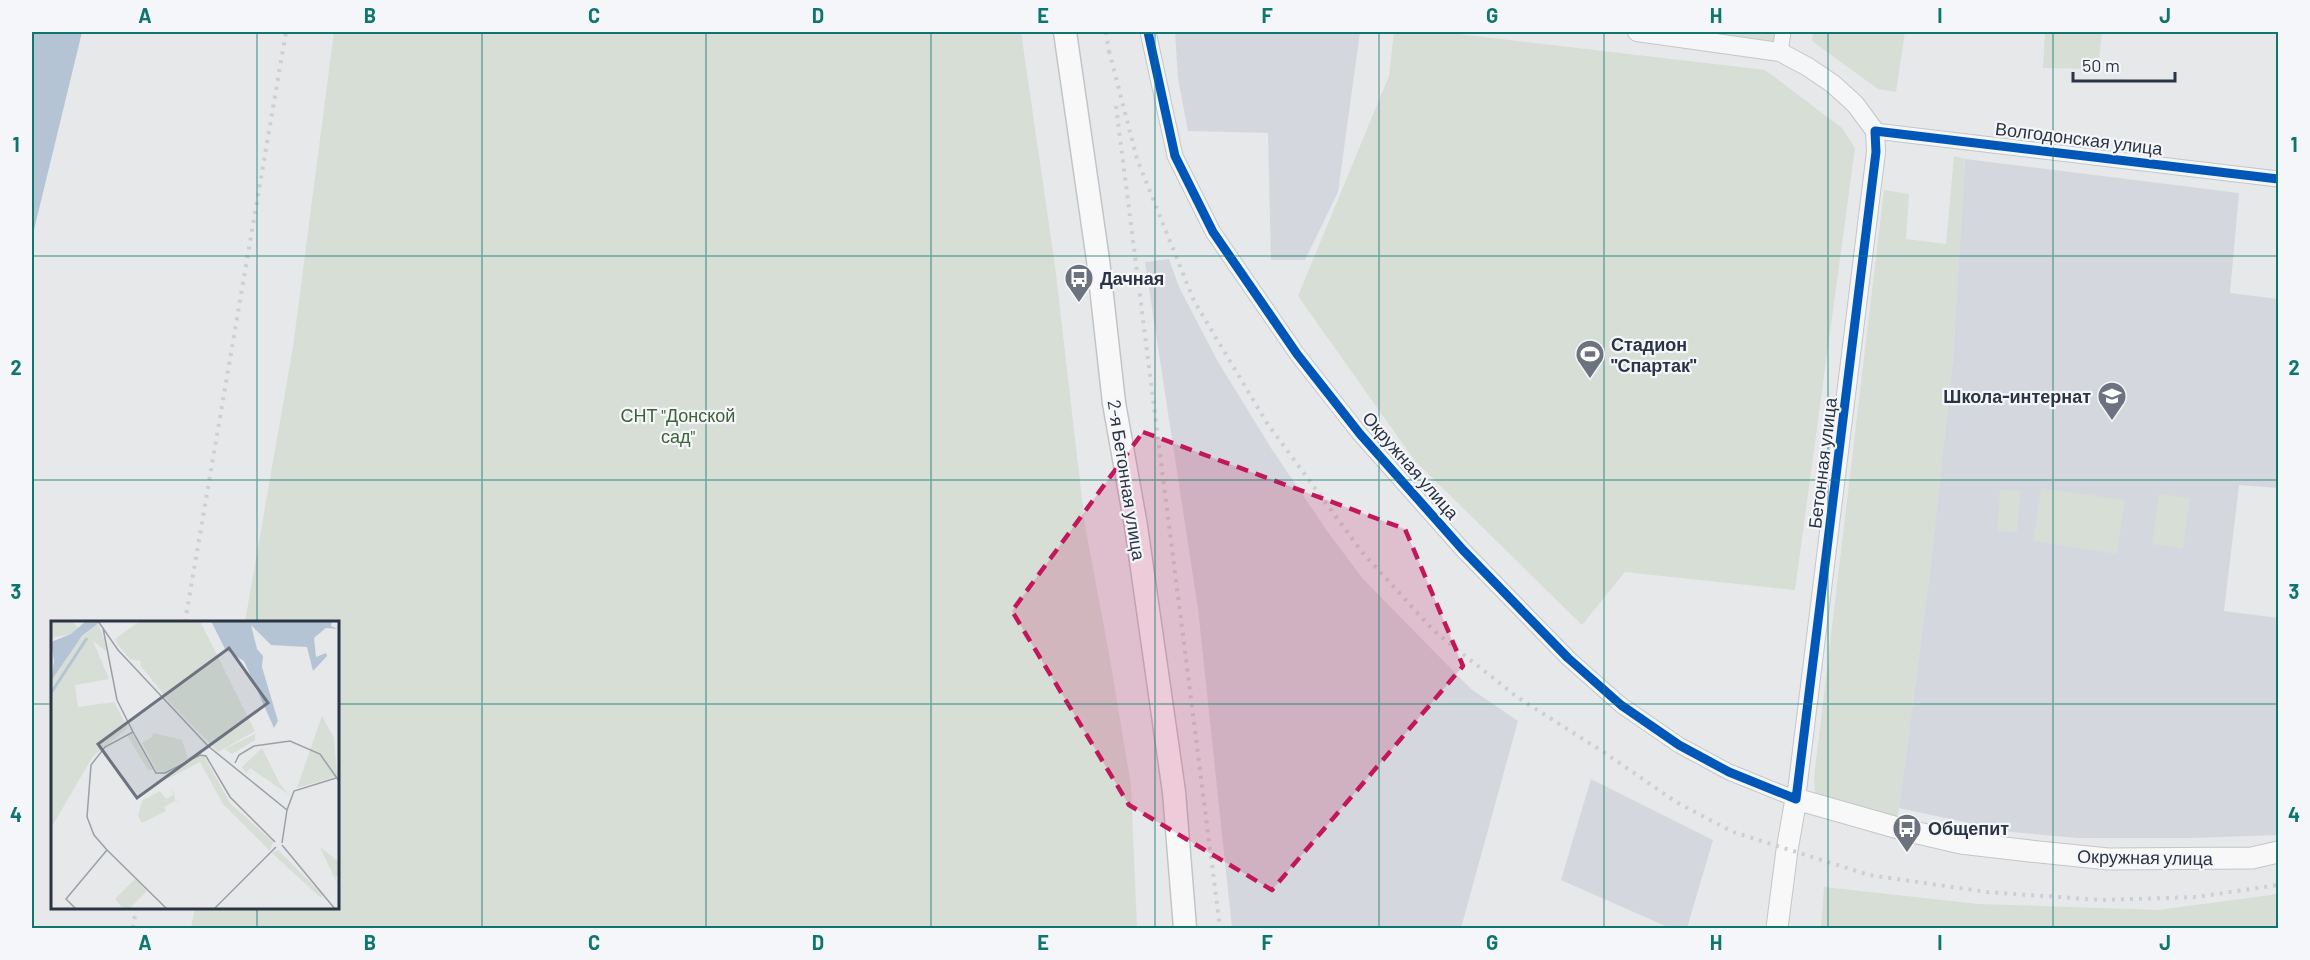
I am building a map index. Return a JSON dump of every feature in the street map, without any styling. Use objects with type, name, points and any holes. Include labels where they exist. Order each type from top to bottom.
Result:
[{"type":"main road","name":"2-я Бетонная улица","points":[[1065,32],[1098,260],[1114,403],[1136,526],[1174,792],[1185,928]]},
{"type":"main road","name":"Окружная улица","points":[[1796,799],[1941,838],[2019,850],[2108,859],[2252,858],[2278,852]]},
{"type":"main road","name":"Бетонная улица","points":[[1777,928],[1796,799]]},
{"type":"street","name":"Окружная улица","points":[[1148,32],[1175,156],[1213,232],[1279,330],[1360,434],[1479,566],[1568,658],[1621,705],[1679,745],[1729,772],[1796,799]]},
{"type":"street","points":[[1637,32],[1780,52],[1833,84],[1855,104],[1875,131]]},
{"type":"street","points":[[1780,52],[1783,32]]},
{"type":"street","name":"Бетонная улица","points":[[1796,799],[1875,163],[1875,131]]},
{"type":"street","name":"Волгодонская улица","points":[[1875,131],[2278,179]]},
{"type":"highlighted area","points":[[1143,432],[1405,529],[1463,666],[1272,890],[1129,805],[1012,611]]},
{"type":"shaded area","points":[[1175,32],[1360,32],[1338,192],[1305,260],[1271,260],[1268,133],[1188,131],[1178,78]]},
{"type":"shaded area","points":[[1965,159],[2239,193],[2230,293],[2278,299],[2278,488],[2239,485],[2224,611],[2278,618],[2278,835],[2078,838],[2011,832],[1899,808],[1930,571],[1953,358]]},
{"type":"shaded area","points":[[1169,259],[1179,287],[1217,360],[1271,448],[1327,531],[1363,579],[1471,689],[1518,721],[1461,928],[1232,928],[1198,609],[1145,262]]},
{"type":"shaded area","points":[[1591,779],[1713,840],[1687,928],[1670,928],[1561,880]]},
{"type":"green space","name":"СНТ \"Донской сад\"","points":[[334,32],[1021,32],[1055,266],[1085,525],[1131,786],[1137,928],[191,928],[195,909],[339,909],[339,621],[245,621],[293,347]]},
{"type":"green space","name":"Стадион \"Спартак\"","points":[[1394,32],[1441,32],[1765,70],[1842,128],[1855,148],[1795,590],[1625,572],[1582,625],[1415,461],[1298,296],[1389,76]]},
{"type":"green space","points":[[1708,32],[1778,32],[1776,42]]},
{"type":"green space","points":[[1813,32],[1905,32],[1896,92],[1878,89],[1812,41]]},
{"type":"green space","points":[[2040,32],[2102,32],[2098,69],[2043,68],[2045,33]]},
{"type":"green space","points":[[1954,156],[1965,159],[1953,358],[1930,571],[1898,815],[1895,819],[1819,798],[1815,792],[1814,778],[1884,190],[1909,194],[1906,239],[1946,244]]},
{"type":"green space","points":[[2041,488],[2125,500],[2117,554],[2033,541]]},
{"type":"green space","points":[[2000,489],[2021,491],[2017,533],[1997,531]]},
{"type":"green space","points":[[2159,494],[2190,498],[2183,549],[2152,544]]},
{"type":"green space","points":[[1824,887],[1978,904],[2158,910],[2278,894],[2278,928],[1821,928]]},
{"type":"water","points":[[32,32],[82,32],[32,238]]},
{"type":"railway","points":[[185,621],[286,32]]},
{"type":"railway","points":[[1106,32],[1110,58]]},
{"type":"railway","points":[[1109,51],[1137,159],[1194,301],[1267,423],[1362,552],[1434,631],[1517,697],[1676,802],[1733,832],[1869,875],[1987,892],[2102,900],[2197,897],[2278,885]]},
{"type":"railway","points":[[1116,106],[1220,928]]},
{"type":"railway","points":[[133,928],[136,909]]},
{"type":"cycle path","points":[[1148,32],[1175,156],[1213,232],[1297,354],[1360,434],[1463,550],[1568,658],[1621,705],[1679,745],[1729,772],[1796,799],[1876,152],[1875,131],[2278,179]]},
{"type":"place","name":"Дачная","points":[[1079,304]]},
{"type":"place","name":"Стадион \"Спартак\"","points":[[1590,380]]},
{"type":"place","name":"Школа-интернат","points":[[2112,422]]},
{"type":"place","name":"Общепит","points":[[1907,854]]}]
